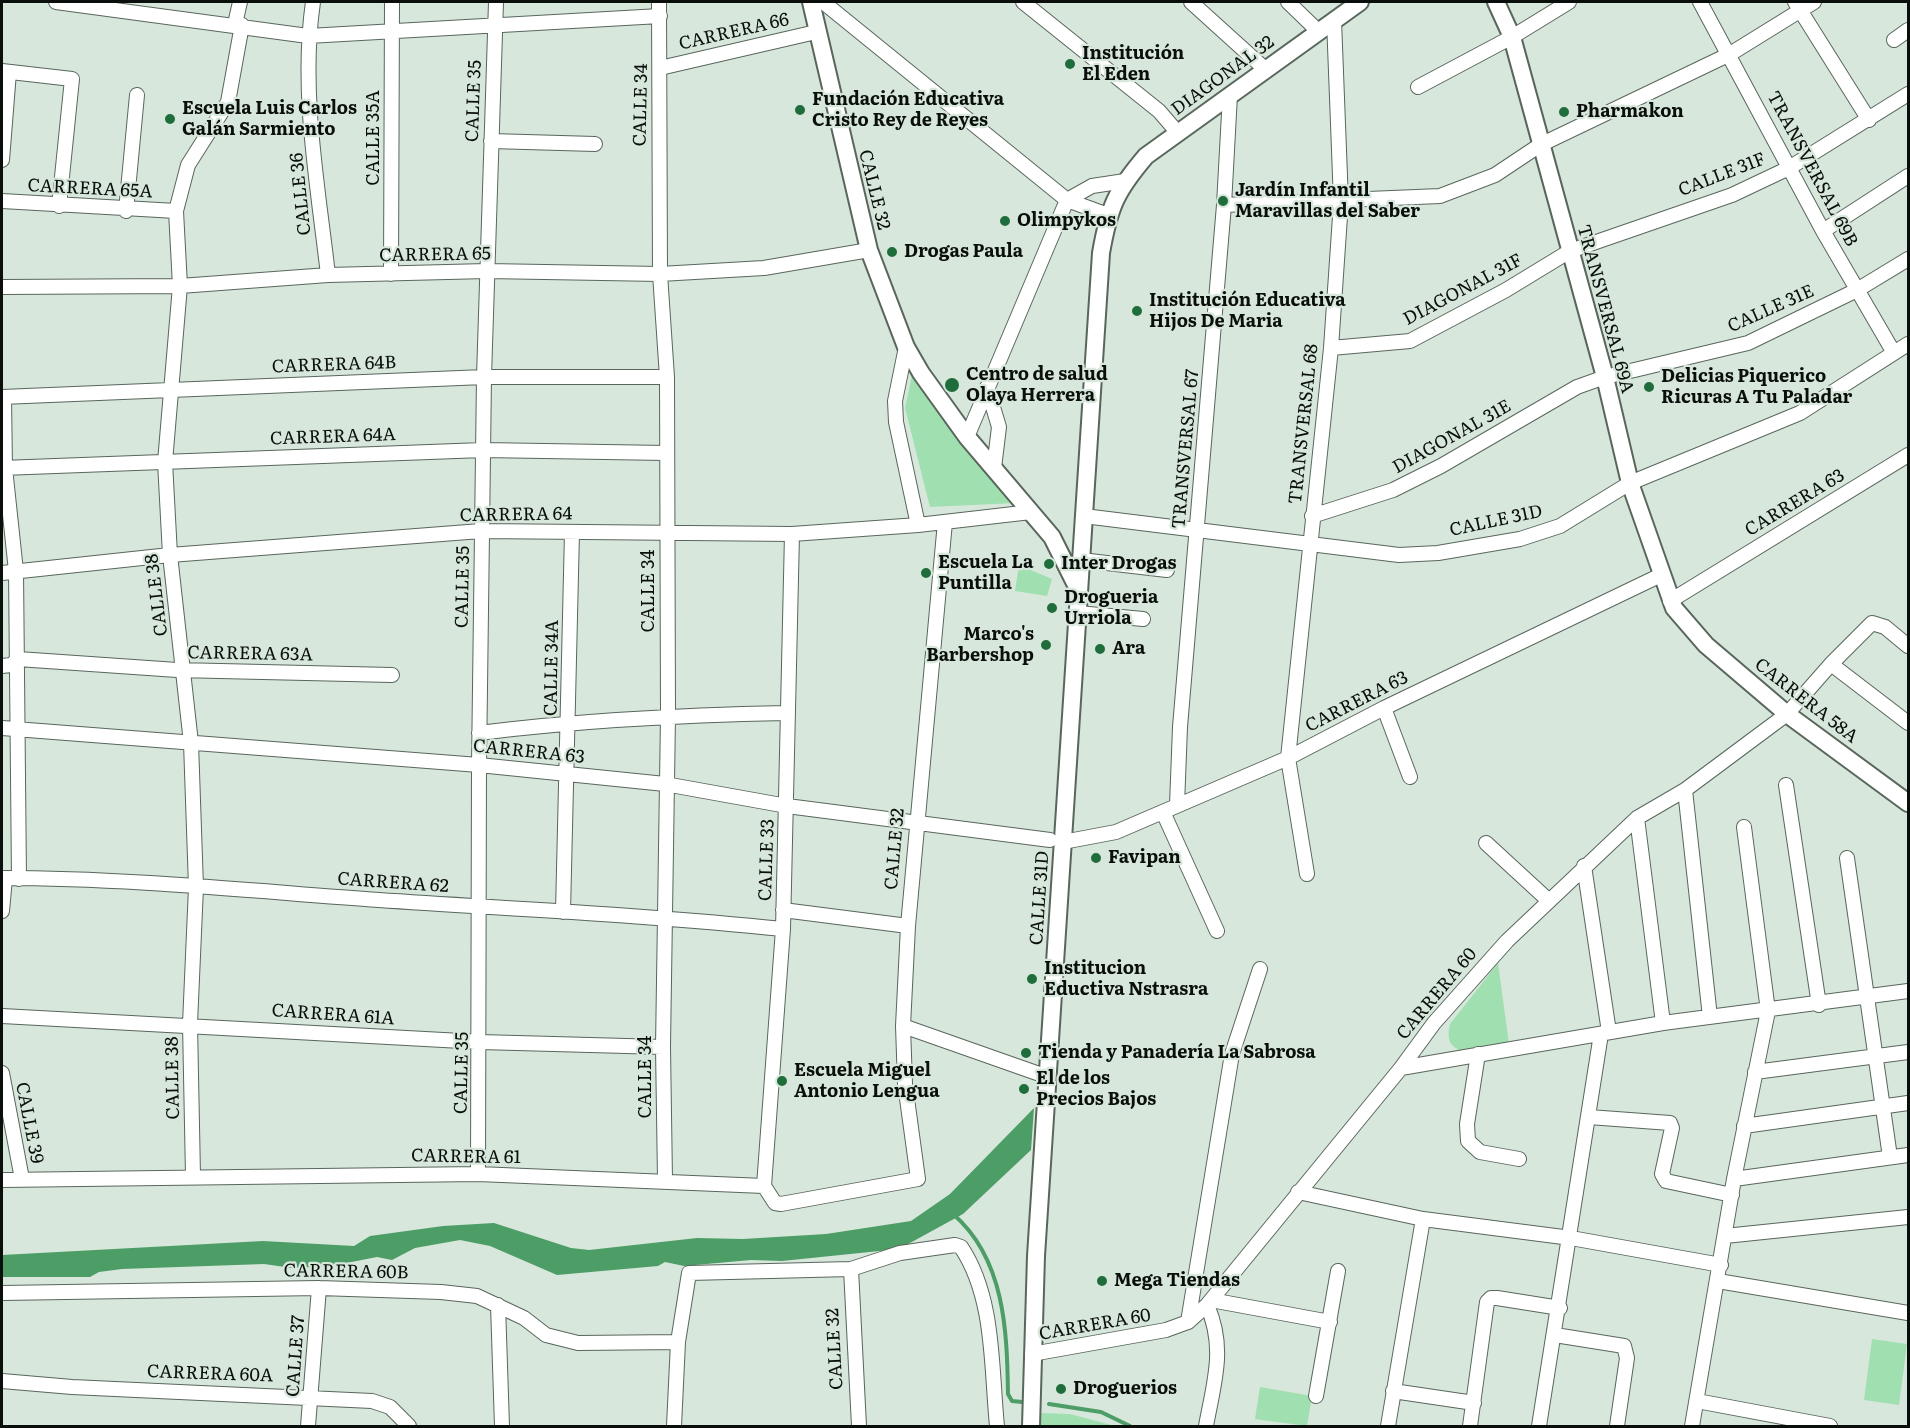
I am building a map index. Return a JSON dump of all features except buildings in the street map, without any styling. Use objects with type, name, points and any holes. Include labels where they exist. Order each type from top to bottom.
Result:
[{"type":"street","name":"CARRERA 66","points":[[56,2],[308,36],[495,23],[660,16]]},
{"type":"street","name":"CALLE 38","points":[[193,1176],[190,1024],[196,887],[191,743],[170,555],[165,462],[180,286],[176,211],[188,165],[228,102],[240,2]]},
{"type":"street","name":"CALLE 36","points":[[313,2],[308,36],[313,138],[328,275]]},
{"type":"street","name":"CALLE 35A","points":[[391,274],[392,2]]},
{"type":"street","name":"CALLE 35","points":[[478,1174],[480,907],[478,765],[481,531],[496,2]]},
{"type":"street","name":"CALLE 34","points":[[658,2],[660,16],[660,274],[667,377],[668,535],[663,1047],[665,1180]]},
{"type":"street","name":"CALLE 32","points":[[811,2],[816,32],[868,250],[906,347],[921,373],[967,437],[1059,548],[1079,593]]},
{"type":"street","points":[[823,2],[1068,200],[1108,215]]},
{"type":"street","points":[[1023,2],[1159,111],[1178,133]]},
{"type":"street","points":[[1191,2],[1265,69]]},
{"type":"street","points":[[1288,2],[1318,31]]},
{"type":"street","name":"DIAGONAL 32","points":[[1121,186],[1146,156],[1360,2]]},
{"type":"street","name":"TRANSVERSAL 69A","points":[[1496,2],[1512,37],[1605,377],[1630,483],[1670,601],[1686,624]]},
{"type":"street","points":[[1418,87],[1512,37],[1569,2]]},
{"type":"street","name":"TRANSVERSAL 69B","points":[[1700,2],[1730,54],[1823,231],[1894,353]]},
{"type":"street","points":[[1224,205],[1341,202],[1440,196],[1495,175],[1540,145],[1730,54],[1798,6],[1814,2]]},
{"type":"street","points":[[1798,6],[1869,120]]},
{"type":"street","name":"TRANSVERSAL 68","points":[[1307,874],[1288,758],[1331,348],[1341,202],[1334,20]]},
{"type":"street","points":[[1894,40],[1908,30]]},
{"type":"street","name":"CARRERA 66","points":[[660,68],[816,32]]},
{"type":"street","points":[[2,160],[5,72],[72,79],[59,206]]},
{"type":"street","points":[[126,211],[137,94]]},
{"type":"street","name":"CALLE 31F","points":[[1570,251],[1732,195],[1789,168],[1908,94]]},
{"type":"street","name":"TRANSVERSAL 67","points":[[1177,805],[1180,728],[1224,205],[1230,95]]},
{"type":"street","points":[[491,141],[595,144]]},
{"type":"street","points":[[1823,231],[1908,176]]},
{"type":"street","points":[[967,437],[1068,200],[1092,186],[1121,186]]},
{"type":"street","name":"CALLE 31D","points":[[1031,1418],[1032,1354],[1048,1077],[1056,841],[1078,613],[1101,253],[1108,215],[1121,186]]},
{"type":"street","name":"CARRERA 65A","points":[[2,201],[126,211],[176,211]]},
{"type":"street","name":"CARRERA 65","points":[[2,287],[180,286],[328,275],[487,271],[660,274],[764,268],[868,250]]},
{"type":"street","name":"DIAGONAL 31F","points":[[1331,348],[1410,341],[1506,290],[1570,251]]},
{"type":"street","name":"CALLE 31E","points":[[1605,377],[1748,343],[1857,290],[1908,259]]},
{"type":"street","name":"CALLE 31D","points":[[1084,516],[1400,555],[1438,553],[1520,539],[1560,526],[1630,483],[1800,413],[1908,344]]},
{"type":"street","points":[[906,347],[895,401],[896,422],[918,525]]},
{"type":"street","name":"CARRERA 64B","points":[[3,397],[484,377],[667,377]]},
{"type":"street","name":"DIAGONAL 31E","points":[[1312,516],[1392,490],[1440,466],[1576,387],[1605,377]]},
{"type":"street","points":[[987,387],[999,427],[994,468]]},
{"type":"street","points":[[2,911],[9,878],[18,729],[16,571],[3,468],[3,397]]},
{"type":"street","name":"CARRERA 64A","points":[[3,468],[483,450],[666,453]]},
{"type":"street","name":"CARRERA 63","points":[[1670,601],[1908,455]]},
{"type":"street","name":"CARRERA 64","points":[[2,573],[170,555],[481,531],[668,535],[792,534],[918,525],[1031,512]]},
{"type":"street","name":"CALLE 32","points":[[764,1186],[775,1203],[781,1204],[918,1179],[905,1084],[903,1026],[908,926],[945,522]]},
{"type":"street","name":"CALLE 34A","points":[[563,912],[572,532]]},
{"type":"street","name":"CALLE 33","points":[[764,1186],[783,929],[787,806],[786,713],[792,534]]},
{"type":"street","points":[[1081,560],[1167,570]]},
{"type":"street","name":"CARRERA 63","points":[[2,728],[478,765],[665,784],[787,806],[917,821],[1056,841],[1116,832],[1288,758],[1384,708],[1661,575]]},
{"type":"street","points":[[1078,613],[1143,619]]},
{"type":"street","name":"CARRERA 60","points":[[1032,1354],[1166,1330],[1188,1322],[1209,1302],[1401,1068],[1434,1023],[1478,970],[1584,866],[1637,818],[1685,790],[1787,714],[1831,664],[1872,623],[1885,627],[1908,646]]},
{"type":"street","name":"CARRERA 58A","points":[[1686,624],[1706,645],[1787,714],[1908,803]]},
{"type":"street","name":"CARRERA 63A","points":[[2,666],[11,665],[18,659],[184,670],[392,675]]},
{"type":"street","points":[[1831,664],[1908,723]]},
{"type":"street","points":[[1384,708],[1410,777]]},
{"type":"street","points":[[479,733],[569,722],[668,716],[786,713]]},
{"type":"street","points":[[1786,785],[1819,1005]]},
{"type":"street","points":[[1685,790],[1710,1017]]},
{"type":"street","points":[[1163,812],[1217,931]]},
{"type":"street","points":[[1637,818],[1663,1023]]},
{"type":"street","points":[[1692,1426],[1734,1179],[1768,1011],[1744,826]]},
{"type":"street","points":[[1486,843],[1548,900]]},
{"type":"street","points":[[1847,858],[1869,998],[1890,1157]]},
{"type":"street","points":[[1539,1426],[1560,1308],[1589,1117],[1605,1033],[1584,866]]},
{"type":"street","name":"CARRERA 62","points":[[9,878],[113,881],[480,907],[665,917],[783,929]]},
{"type":"street","points":[[783,909],[908,926]]},
{"type":"street","points":[[1188,1322],[1232,1054],[1260,969]]},
{"type":"street","points":[[1401,1068],[1663,1023],[1819,1005],[1908,991]]},
{"type":"street","name":"CARRERA 61A","points":[[2,1016],[190,1024],[480,1042],[663,1047]]},
{"type":"street","points":[[903,1026],[1048,1077]]},
{"type":"street","points":[[1755,1072],[1908,1052]]},
{"type":"street","points":[[1478,1054],[1467,1124],[1468,1141],[1480,1152],[1519,1160]]},
{"type":"street","name":"CALLE 39","points":[[2,1073],[22,1179]]},
{"type":"street","points":[[1744,1126],[1908,1103]]},
{"type":"street","points":[[1589,1117],[1670,1123],[1672,1128],[1662,1174],[1666,1181],[1732,1195]]},
{"type":"street","points":[[1734,1179],[1908,1155]]},
{"type":"street","name":"CARRERA 61","points":[[2,1180],[478,1174],[665,1180],[764,1186]]},
{"type":"street","points":[[1298,1192],[1422,1219],[1571,1238],[1721,1265]]},
{"type":"street","points":[[1725,1236],[1908,1217]]},
{"type":"street","points":[[1388,1426],[1422,1219]]},
{"type":"street","points":[[674,1426],[678,1342],[689,1273],[851,1269],[900,1253],[955,1245],[961,1247],[982,1293],[997,1426]]},
{"type":"street","name":"CALLE 32","points":[[851,1269],[859,1426]]},
{"type":"street","points":[[1316,1396],[1338,1271]]},
{"type":"street","points":[[1718,1281],[1908,1313]]},
{"type":"street","name":"CARRERA 60B","points":[[2,1293],[319,1288],[441,1292],[477,1296],[524,1318],[546,1335],[578,1343],[678,1342]]},
{"type":"street","name":"CALLE 37","points":[[308,1426],[319,1288]]},
{"type":"street","points":[[1470,1426],[1487,1302],[1491,1298],[1497,1298],[1560,1308]]},
{"type":"street","points":[[1206,1426],[1215,1377],[1218,1337],[1209,1302],[1330,1322]]},
{"type":"street","points":[[498,1305],[502,1426]]},
{"type":"street","points":[[1555,1335],[1624,1346],[1627,1358],[1617,1426]]},
{"type":"street","name":"CARRERA 60A","points":[[2,1381],[72,1387],[311,1396],[372,1401],[390,1407],[409,1426]]},
{"type":"street","points":[[1393,1391],[1474,1403]]},
{"type":"street","points":[[1697,1401],[1830,1426]]},
{"type":"shaded area","points":[[912,375],[1015,503],[930,507],[905,408]]},
{"type":"shaded area","points":[[1019,565],[1052,579],[1047,596],[1015,591]]},
{"type":"shaded area","points":[[1498,963],[1509,1044],[1462,1051],[1451,1044],[1450,1024]]},
{"type":"shaded area","points":[[1034,1108],[1031,1150],[963,1214],[899,1249],[782,1261],[751,1260],[684,1266],[665,1262],[658,1266],[557,1275],[490,1246],[460,1240],[415,1248],[392,1260],[377,1257],[331,1266],[292,1268],[264,1264],[122,1269],[99,1272],[90,1277],[2,1277],[2,1255],[263,1241],[354,1246],[370,1236],[443,1226],[494,1223],[571,1248],[589,1250],[697,1238],[743,1239],[826,1234],[911,1221],[950,1194]]},
{"type":"shaded area","points":[[1872,1339],[1907,1344],[1899,1405],[1864,1400]]},
{"type":"shaded area","points":[[1260,1387],[1312,1396],[1307,1426],[1255,1419]]},
{"type":"shaded area","points":[[1038,1413],[1070,1414],[1115,1426],[1038,1426]]},
{"type":"waterway","points":[[953,1214],[970,1232],[993,1274],[1004,1321],[1008,1394],[1012,1401],[1022,1402]]},
{"type":"waterway","points":[[1049,1404],[1101,1412],[1130,1426]]},
{"type":"place","name":"Institución El Eden","points":[[1070,64]]},
{"type":"place","name":"Fundación Educativa Cristo Rey de Reyes","points":[[800,110]]},
{"type":"place","name":"Pharmakon","points":[[1564,112]]},
{"type":"place","name":"Escuela Luis Carlos Galán Sarmiento","points":[[170,119]]},
{"type":"place","name":"Jardín Infantil Maravillas del Saber","points":[[1223,201]]},
{"type":"place","name":"Olimpykos","points":[[1005,221]]},
{"type":"place","name":"Drogas Paula","points":[[892,252]]},
{"type":"place","name":"Institución Educativa Hijos De Maria","points":[[1137,311]]},
{"type":"place","name":"Centro de salud Olaya Herrera","points":[[952,385]]},
{"type":"place","name":"Delicias Piquerico Ricuras A Tu Paladar","points":[[1649,387]]},
{"type":"place","name":"Inter Drogas","points":[[1049,564]]},
{"type":"place","name":"Escuela La Puntilla","points":[[926,573]]},
{"type":"place","name":"Drogueria Urriola","points":[[1052,608]]},
{"type":"place","name":"Marco's Barbershop","points":[[1046,645]]},
{"type":"place","name":"Ara","points":[[1100,649]]},
{"type":"place","name":"Favipan","points":[[1096,858]]},
{"type":"place","name":"Institucion Eductiva Nstrasra","points":[[1032,979]]},
{"type":"place","name":"Tienda y Panadería La Sabrosa","points":[[1026,1053]]},
{"type":"place","name":"Escuela Miguel Antonio Lengua","points":[[782,1081]]},
{"type":"place","name":"El de los Precios Bajos","points":[[1024,1089]]},
{"type":"place","name":"Mega Tiendas","points":[[1102,1281]]},
{"type":"place","name":"Droguerios","points":[[1061,1389]]}]
